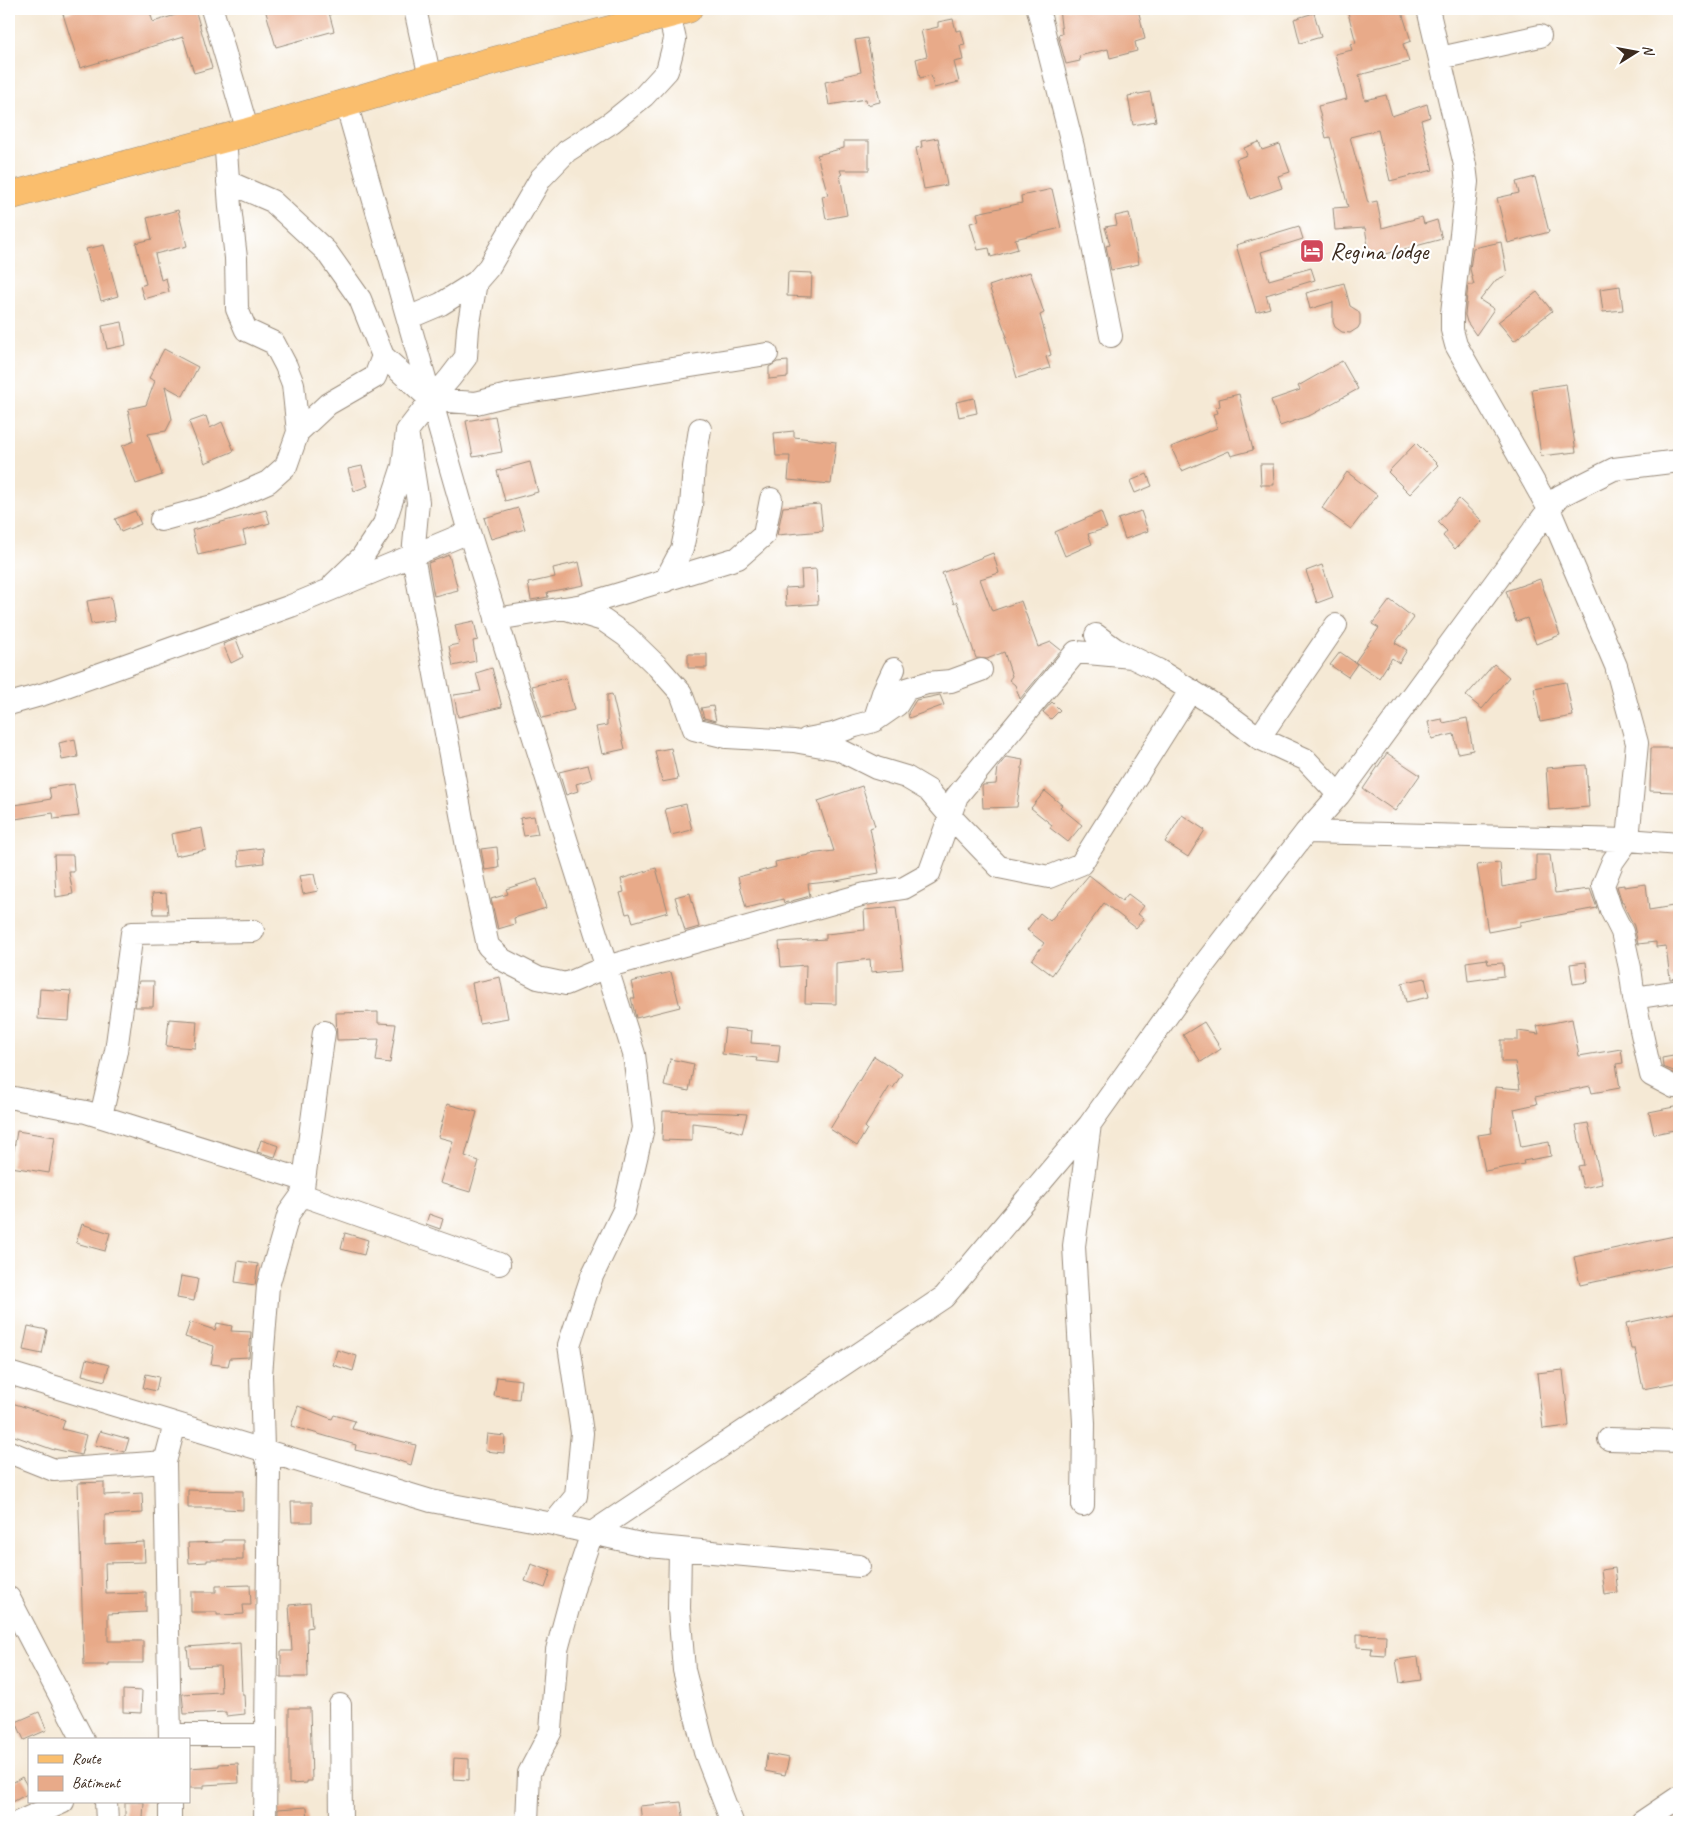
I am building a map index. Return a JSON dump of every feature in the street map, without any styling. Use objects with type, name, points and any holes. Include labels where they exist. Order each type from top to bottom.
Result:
[{"type":"main road","points":[[9,196],[236,134],[430,78],[678,11]]},
{"type":"street","points":[[161,520],[216,505],[268,482],[286,466],[298,432],[293,384],[286,366],[274,342],[246,330],[237,309],[236,258],[228,182],[236,134],[212,9]]},
{"type":"street","points":[[415,9],[430,78]]},
{"type":"street","points":[[1038,9],[1073,147],[1111,336]]},
{"type":"street","points":[[1428,9],[1466,165],[1467,182],[1452,313],[1452,330],[1456,345],[1549,509],[1616,666],[1637,743],[1628,840],[1614,861],[1604,886],[1611,910],[1622,932],[1651,1075],[1674,1087],[1679,1086]]},
{"type":"street","points":[[408,318],[441,304],[476,282],[494,259],[541,178],[567,151],[612,122],[644,96],[667,71],[678,11]]},
{"type":"street","points":[[1440,58],[1540,36]]},
{"type":"street","points":[[346,103],[469,532],[634,1054],[644,1128],[624,1210],[592,1276],[569,1345],[582,1433],[576,1496],[553,1524]]},
{"type":"street","points":[[228,182],[272,201],[326,251],[360,299],[383,356],[431,400],[476,403],[508,395],[767,354]]},
{"type":"street","points":[[324,592],[362,556],[384,524],[402,466],[407,431],[466,357],[468,329],[476,282]]},
{"type":"street","points":[[298,432],[328,404],[375,377],[383,356]]},
{"type":"street","points":[[666,581],[682,549],[691,506],[694,467],[700,429]]},
{"type":"street","points":[[407,431],[418,502],[413,556],[488,946],[503,960],[538,978],[566,984],[606,967],[866,894],[904,888],[929,874],[957,796],[1076,652],[1132,657]]},
{"type":"street","points":[[526,1822],[529,1773],[551,1731],[557,1650],[575,1583],[592,1534],[944,1297],[1090,1124],[1202,967],[1306,832],[1339,795],[1560,496],[1614,469],[1679,461]]},
{"type":"street","points":[[496,619],[583,605],[738,558],[764,535],[771,498]]},
{"type":"street","points":[[9,704],[44,694],[291,606],[469,532]]},
{"type":"street","points":[[563,608],[603,620],[626,636],[681,692],[694,730],[727,737],[794,741],[838,749],[876,768],[906,776],[928,790],[950,816],[1000,867],[1049,877],[1081,864],[1191,690]]},
{"type":"street","points":[[1259,738],[1336,625]]},
{"type":"street","points":[[1096,635],[1115,649],[1158,670],[1191,690],[1259,738],[1305,759],[1339,795]]},
{"type":"street","points":[[874,721],[884,690],[894,669]]},
{"type":"street","points":[[794,741],[833,734],[874,721],[897,705],[907,689],[927,683],[951,682],[981,670]]},
{"type":"street","points":[[1306,832],[1628,840],[1679,844]]},
{"type":"street","points":[[101,1116],[116,1051],[132,933],[253,931]]},
{"type":"street","points":[[1634,998],[1679,991]]},
{"type":"street","points":[[265,1822],[269,1467],[263,1449],[261,1375],[268,1286],[290,1214],[303,1187],[324,1032]]},
{"type":"street","points":[[9,1097],[101,1116],[303,1187],[499,1264]]},
{"type":"street","points":[[1083,1506],[1084,1423],[1074,1246],[1090,1124]]},
{"type":"street","points":[[9,1373],[431,1501],[553,1524],[649,1546],[859,1566]]},
{"type":"street","points":[[176,1424],[165,1462],[170,1738],[265,1735]]},
{"type":"street","points":[[1609,1439],[1679,1441]]},
{"type":"street","points":[[9,1452],[54,1470],[165,1462]]},
{"type":"street","points":[[680,1549],[679,1609],[684,1670],[705,1752],[732,1822]]},
{"type":"street","points":[[9,1598],[82,1738]]},
{"type":"street","points":[[340,1704],[341,1822]]},
{"type":"street","points":[[1642,1822],[1679,1797]]},
{"type":"street","points":[[19,1822],[59,1804]]},
{"type":"street","points":[[106,1804],[107,1822]]},
{"type":"street","points":[[170,1804],[170,1822]]},
{"type":"building","points":[[80,9],[149,9],[153,22],[195,9],[212,68],[194,73],[183,37],[80,68],[63,14]]},
{"type":"building","points":[[265,9],[328,9],[334,31],[276,47]]},
{"type":"building","points":[[1059,9],[1138,9],[1145,39],[1135,42],[1137,51],[1110,58],[1108,49],[1079,56],[1080,61],[1066,64],[1058,35],[1062,34]]},
{"type":"building","points":[[1347,9],[1401,9],[1411,41],[1403,44],[1409,62],[1359,75],[1365,100],[1386,95],[1392,116],[1427,104],[1430,117],[1421,120],[1433,170],[1390,181],[1378,130],[1350,137],[1368,203],[1377,201],[1382,228],[1422,217],[1424,224],[1437,220],[1442,239],[1370,257],[1365,228],[1335,230],[1333,208],[1348,207],[1330,137],[1326,138],[1318,106],[1347,99],[1335,54],[1352,50],[1350,44],[1356,43]]},
{"type":"building","points":[[1314,13],[1321,37],[1300,43],[1294,19]]},
{"type":"building","points":[[953,19],[956,31],[961,30],[965,45],[960,46],[963,60],[954,62],[959,82],[934,88],[931,75],[920,78],[916,59],[927,56],[921,31],[938,27],[938,22]]},
{"type":"building","points":[[867,38],[880,102],[867,105],[866,99],[829,105],[825,82],[861,72],[855,40]]},
{"type":"building","points":[[1150,92],[1156,121],[1133,125],[1128,96]]},
{"type":"building","points":[[938,138],[947,185],[924,189],[916,148],[922,147],[921,141]]},
{"type":"building","points":[[844,141],[869,141],[869,170],[840,170],[847,215],[826,219],[822,196],[828,195],[817,155],[844,148]]},
{"type":"building","points":[[1259,142],[1262,150],[1280,144],[1290,172],[1278,176],[1282,188],[1250,199],[1236,159],[1247,155],[1244,148]]},
{"type":"building","points":[[1535,177],[1549,232],[1508,243],[1497,198],[1519,193],[1516,182]]},
{"type":"building","points":[[1052,189],[1061,228],[1015,239],[1018,249],[991,257],[989,248],[978,250],[970,223],[979,221],[977,213],[1022,203],[1021,196]]},
{"type":"building","points":[[178,210],[187,246],[155,254],[161,280],[166,278],[169,292],[144,299],[140,286],[146,284],[136,243],[152,239],[147,218]]},
{"type":"building","points":[[1129,213],[1139,264],[1111,270],[1106,246],[1110,245],[1105,227],[1117,225],[1115,216]]},
{"type":"building","points":[[1299,226],[1303,239],[1261,252],[1269,280],[1311,268],[1315,280],[1266,295],[1270,308],[1256,312],[1236,245]]},
{"type":"building","points":[[1501,242],[1507,275],[1496,280],[1480,300],[1494,309],[1476,335],[1467,322],[1465,315],[1468,285],[1474,285],[1470,269],[1473,248]]},
{"type":"building","points":[[104,245],[118,296],[101,301],[86,249]]},
{"type":"building","points":[[788,272],[812,273],[811,297],[787,296]]},
{"type":"building","points":[[1030,272],[1044,313],[1040,315],[1051,355],[1046,357],[1050,368],[1017,378],[1005,337],[1007,337],[989,286]]},
{"type":"building","points":[[1344,283],[1350,306],[1358,311],[1360,315],[1358,328],[1350,333],[1342,332],[1335,327],[1333,322],[1333,302],[1310,309],[1306,293]]},
{"type":"building","points":[[1620,286],[1623,310],[1603,312],[1600,289]]},
{"type":"building","points":[[1537,292],[1552,311],[1514,341],[1498,322]]},
{"type":"building","points":[[122,322],[126,345],[107,349],[102,326]]},
{"type":"building","points":[[164,349],[198,367],[183,396],[165,386],[172,419],[166,431],[148,434],[162,475],[136,484],[122,446],[134,441],[128,409],[146,405],[155,381],[149,378]]},
{"type":"building","points":[[788,361],[788,377],[769,379],[769,367],[777,362]]},
{"type":"building","points":[[1342,361],[1358,389],[1311,415],[1280,426],[1271,400],[1300,390],[1298,386]]},
{"type":"building","points":[[1566,384],[1576,452],[1541,456],[1532,389]]},
{"type":"building","points":[[1239,394],[1253,450],[1231,456],[1229,451],[1182,471],[1171,447],[1217,428],[1213,414],[1218,413],[1216,407],[1220,406],[1219,399]]},
{"type":"building","points":[[974,398],[977,413],[959,417],[956,402]]},
{"type":"building","points":[[206,416],[210,428],[222,422],[234,451],[205,463],[189,422]]},
{"type":"building","points":[[495,416],[502,452],[473,457],[466,421]]},
{"type":"building","points":[[794,431],[794,437],[836,442],[831,484],[788,480],[790,456],[776,456],[774,433]]},
{"type":"building","points":[[1416,443],[1438,465],[1410,494],[1388,472]]},
{"type":"building","points":[[530,462],[538,492],[505,501],[497,471]]},
{"type":"building","points":[[1260,464],[1273,464],[1274,485],[1261,485]]},
{"type":"building","points":[[362,466],[368,486],[354,491],[348,469]]},
{"type":"building","points":[[1347,472],[1377,495],[1351,529],[1322,508]]},
{"type":"building","points":[[1147,474],[1152,486],[1135,493],[1130,481]]},
{"type":"building","points":[[1459,499],[1482,521],[1455,549],[1443,536],[1447,531],[1438,522]]},
{"type":"building","points":[[820,504],[823,531],[777,535],[783,507]]},
{"type":"building","points":[[518,508],[525,529],[491,539],[484,518]]},
{"type":"building","points":[[266,510],[270,523],[243,531],[246,544],[198,555],[192,530]]},
{"type":"building","points":[[135,511],[141,524],[121,532],[115,519]]},
{"type":"building","points":[[1141,511],[1148,531],[1125,539],[1118,519]]},
{"type":"building","points":[[1101,512],[1107,528],[1088,534],[1092,544],[1065,556],[1055,532]]},
{"type":"building","points":[[993,553],[999,573],[980,579],[992,611],[1021,601],[1038,647],[1051,642],[1061,650],[1020,699],[1015,685],[1009,680],[1012,676],[1004,652],[987,659],[976,658],[957,602],[954,604],[942,573]]},
{"type":"building","points":[[449,555],[458,590],[434,596],[428,563]]},
{"type":"building","points":[[579,562],[584,585],[547,592],[548,597],[531,600],[528,583],[555,577],[553,568]]},
{"type":"building","points":[[1322,565],[1333,597],[1317,603],[1306,571]]},
{"type":"building","points":[[816,569],[818,604],[786,606],[785,588],[802,587],[801,570]]},
{"type":"building","points":[[1540,579],[1560,635],[1536,644],[1527,618],[1516,622],[1506,591]]},
{"type":"building","points":[[111,597],[115,621],[91,624],[87,601]]},
{"type":"building","points":[[1390,600],[1414,618],[1395,643],[1407,650],[1399,663],[1392,658],[1379,678],[1355,662],[1379,628],[1372,624]]},
{"type":"building","points":[[474,621],[478,640],[473,641],[476,661],[453,666],[449,646],[459,644],[455,625]]},
{"type":"building","points":[[236,639],[243,657],[231,663],[223,644]]},
{"type":"building","points":[[1340,652],[1357,664],[1348,677],[1330,665]]},
{"type":"building","points":[[688,654],[707,654],[707,668],[688,668]]},
{"type":"building","points":[[1494,664],[1509,677],[1482,709],[1466,696]]},
{"type":"building","points":[[492,668],[502,707],[458,717],[454,695],[481,691],[476,673]]},
{"type":"building","points":[[566,678],[574,710],[542,718],[532,686]]},
{"type":"building","points":[[1566,682],[1573,716],[1540,722],[1534,688]]},
{"type":"building","points":[[612,694],[625,749],[602,754],[596,727],[607,725],[607,695]]},
{"type":"building","points":[[940,695],[944,705],[909,718],[908,713],[916,700]]},
{"type":"building","points":[[1052,702],[1060,710],[1051,719],[1043,712]]},
{"type":"building","points":[[713,706],[716,721],[704,718],[701,708]]},
{"type":"building","points":[[1467,718],[1473,750],[1458,753],[1454,734],[1432,739],[1428,722],[1442,719],[1443,723]]},
{"type":"building","points":[[75,739],[78,757],[62,760],[59,743]]},
{"type":"building","points":[[671,748],[678,779],[662,782],[655,751]]},
{"type":"building","points":[[1651,748],[1676,748],[1675,792],[1650,791]]},
{"type":"building","points":[[1387,753],[1420,775],[1395,811],[1363,789]]},
{"type":"building","points":[[1006,757],[1023,760],[1017,807],[983,808],[982,787],[983,785],[996,784],[998,767]]},
{"type":"building","points":[[588,765],[592,779],[576,784],[578,791],[566,795],[559,772]]},
{"type":"building","points":[[1586,765],[1589,807],[1549,810],[1546,768]]},
{"type":"building","points":[[74,784],[79,816],[54,819],[53,813],[9,820],[9,806],[51,799],[49,788]]},
{"type":"building","points":[[862,786],[875,826],[870,828],[879,873],[808,884],[810,896],[784,903],[783,899],[746,908],[738,877],[776,867],[775,862],[809,854],[834,851],[818,801]]},
{"type":"building","points":[[1045,791],[1062,805],[1060,807],[1082,825],[1068,842],[1050,828],[1052,825],[1031,808]]},
{"type":"building","points":[[686,804],[692,830],[671,835],[665,809]]},
{"type":"building","points":[[1182,815],[1205,830],[1188,857],[1165,842]]},
{"type":"building","points":[[534,816],[538,834],[524,836],[520,818]]},
{"type":"building","points":[[202,828],[206,850],[175,856],[171,834]]},
{"type":"building","points":[[497,847],[499,868],[485,870],[481,849]]},
{"type":"building","points":[[263,848],[264,863],[239,866],[238,851]]},
{"type":"building","points":[[54,855],[73,855],[74,872],[69,872],[73,894],[56,897]]},
{"type":"building","points":[[1536,855],[1550,855],[1555,893],[1590,889],[1597,908],[1520,922],[1520,926],[1488,932],[1477,865],[1500,863],[1502,887],[1536,881]]},
{"type":"building","points":[[656,868],[668,912],[633,922],[630,913],[626,914],[620,893],[624,892],[621,879]]},
{"type":"building","points":[[314,874],[318,891],[303,894],[299,876]]},
{"type":"building","points":[[1089,875],[1122,901],[1128,894],[1144,906],[1138,914],[1144,919],[1136,928],[1104,903],[1052,975],[1032,960],[1044,943],[1027,930],[1040,913],[1050,921]]},
{"type":"building","points":[[537,879],[546,908],[514,918],[515,924],[498,929],[491,899],[508,894],[506,889]]},
{"type":"building","points":[[1646,884],[1649,910],[1679,905],[1679,978],[1670,979],[1666,946],[1656,947],[1656,942],[1638,944],[1634,926],[1624,902],[1622,903],[1617,886]]},
{"type":"building","points":[[166,893],[168,914],[154,914],[152,894]]},
{"type":"building","points":[[690,893],[699,927],[685,931],[675,897]]},
{"type":"building","points":[[896,907],[903,969],[871,972],[870,959],[836,963],[836,1004],[805,1003],[806,965],[781,967],[779,942],[826,939],[826,934],[865,930],[864,910]]},
{"type":"building","points":[[1487,959],[1488,964],[1503,963],[1504,976],[1468,981],[1466,962]]},
{"type":"building","points":[[1586,962],[1588,982],[1573,984],[1570,964]]},
{"type":"building","points":[[671,972],[680,1007],[636,1018],[631,998],[635,998],[631,982]]},
{"type":"building","points":[[500,977],[508,1018],[479,1023],[472,983]]},
{"type":"building","points":[[1425,978],[1429,997],[1406,1002],[1402,983]]},
{"type":"building","points":[[139,981],[154,981],[153,1007],[135,1007]]},
{"type":"building","points":[[40,989],[71,991],[69,1021],[38,1019]]},
{"type":"building","points":[[378,1012],[378,1023],[396,1024],[390,1063],[376,1061],[379,1039],[337,1040],[336,1013]]},
{"type":"building","points":[[169,1019],[197,1021],[195,1048],[166,1046]]},
{"type":"building","points":[[1572,1019],[1579,1056],[1621,1049],[1623,1063],[1616,1064],[1620,1088],[1592,1093],[1590,1086],[1535,1097],[1537,1104],[1514,1109],[1521,1147],[1549,1142],[1551,1156],[1523,1161],[1524,1164],[1485,1171],[1478,1135],[1492,1133],[1495,1087],[1520,1089],[1515,1062],[1501,1062],[1501,1040],[1518,1040],[1518,1031],[1539,1034],[1537,1026]]},
{"type":"building","points":[[1204,1022],[1221,1049],[1201,1062],[1183,1035]]},
{"type":"building","points":[[725,1028],[752,1031],[751,1043],[780,1045],[778,1063],[756,1061],[757,1058],[722,1054]]},
{"type":"building","points":[[1679,1055],[1679,1073],[1663,1067],[1662,1058]]},
{"type":"building","points":[[874,1056],[902,1074],[893,1088],[890,1086],[865,1127],[867,1129],[857,1146],[830,1129]]},
{"type":"building","points":[[670,1059],[694,1064],[689,1091],[664,1086]]},
{"type":"building","points":[[447,1104],[477,1112],[465,1156],[479,1161],[470,1192],[440,1183],[453,1141],[438,1137]]},
{"type":"building","points":[[1679,1106],[1679,1129],[1654,1134],[1649,1112]]},
{"type":"building","points":[[663,1111],[747,1114],[742,1133],[719,1126],[692,1123],[692,1141],[662,1140]]},
{"type":"building","points":[[1588,1123],[1602,1184],[1583,1188],[1578,1166],[1584,1165],[1576,1125]]},
{"type":"building","points":[[17,1131],[55,1137],[49,1173],[11,1167]]},
{"type":"building","points":[[261,1140],[279,1146],[275,1157],[257,1152]]},
{"type":"building","points":[[429,1214],[443,1219],[440,1229],[426,1224]]},
{"type":"building","points":[[82,1224],[110,1233],[105,1251],[76,1243]]},
{"type":"building","points":[[345,1233],[368,1240],[364,1255],[341,1249]]},
{"type":"building","points":[[1679,1235],[1679,1264],[1580,1285],[1574,1257]]},
{"type":"building","points":[[238,1261],[258,1264],[255,1285],[235,1282]]},
{"type":"building","points":[[181,1276],[198,1279],[194,1301],[177,1298]]},
{"type":"building","points":[[1679,1312],[1679,1382],[1643,1389],[1635,1349],[1631,1349],[1626,1323]]},
{"type":"building","points":[[190,1322],[215,1330],[217,1323],[232,1326],[231,1331],[251,1332],[249,1357],[230,1358],[228,1366],[211,1364],[214,1346],[185,1337]]},
{"type":"building","points":[[28,1326],[47,1330],[42,1354],[23,1350]]},
{"type":"building","points":[[337,1350],[357,1356],[353,1371],[333,1365]]},
{"type":"building","points":[[86,1359],[109,1365],[105,1381],[82,1375]]},
{"type":"building","points":[[1563,1370],[1569,1426],[1543,1429],[1537,1373]]},
{"type":"building","points":[[146,1374],[159,1377],[156,1391],[143,1388]]},
{"type":"building","points":[[497,1377],[521,1380],[519,1399],[494,1396]]},
{"type":"building","points":[[9,1402],[65,1420],[62,1429],[86,1435],[81,1455],[54,1450],[9,1434]]},
{"type":"building","points":[[298,1406],[332,1419],[334,1415],[355,1421],[352,1429],[416,1445],[411,1465],[355,1450],[356,1445],[291,1426]]},
{"type":"building","points":[[100,1431],[129,1439],[125,1452],[95,1445]]},
{"type":"building","points":[[487,1434],[505,1436],[504,1453],[485,1451]]},
{"type":"building","points":[[104,1482],[104,1495],[142,1493],[143,1513],[105,1515],[105,1544],[144,1542],[145,1562],[105,1563],[106,1594],[146,1593],[146,1612],[108,1614],[108,1641],[143,1641],[143,1663],[84,1665],[78,1483]]},
{"type":"building","points":[[188,1490],[243,1491],[243,1510],[188,1508]]},
{"type":"building","points":[[291,1502],[312,1502],[312,1522],[292,1522]]},
{"type":"building","points":[[223,1540],[243,1540],[243,1560],[207,1560],[207,1562],[189,1563],[188,1543],[223,1542]]},
{"type":"building","points":[[531,1564],[551,1571],[545,1588],[525,1581]]},
{"type":"building","points":[[1615,1568],[1618,1593],[1604,1595],[1601,1570]]},
{"type":"building","points":[[250,1585],[251,1605],[243,1605],[244,1614],[217,1615],[217,1612],[191,1612],[191,1592],[216,1592],[216,1586]]},
{"type":"building","points":[[310,1603],[312,1627],[307,1628],[308,1677],[281,1677],[281,1651],[292,1651],[289,1605]]},
{"type":"building","points":[[1357,1634],[1386,1635],[1385,1656],[1371,1655],[1372,1648],[1357,1647]]},
{"type":"building","points":[[240,1643],[242,1694],[244,1694],[245,1714],[226,1716],[226,1712],[184,1714],[182,1694],[221,1692],[220,1666],[189,1667],[187,1647]]},
{"type":"building","points":[[1418,1657],[1421,1680],[1400,1683],[1396,1660]]},
{"type":"building","points":[[123,1690],[142,1691],[141,1713],[123,1712]]},
{"type":"building","points":[[289,1708],[310,1708],[312,1781],[307,1781],[307,1783],[289,1784]]},
{"type":"building","points":[[39,1712],[47,1730],[24,1740],[16,1722]]},
{"type":"building","points":[[767,1754],[789,1758],[785,1775],[765,1771]]},
{"type":"building","points":[[454,1758],[469,1759],[469,1780],[453,1779]]},
{"type":"building","points":[[238,1763],[239,1783],[204,1785],[204,1788],[190,1788],[190,1768],[219,1766],[219,1764]]},
{"type":"building","points":[[22,1777],[28,1787],[28,1794],[9,1804],[9,1785]]},
{"type":"building","points":[[681,1802],[684,1822],[642,1822],[640,1806]]},
{"type":"building","points":[[125,1804],[144,1804],[143,1818],[125,1818]]},
{"type":"building","points":[[307,1807],[308,1822],[278,1822],[278,1809]]},
{"type":"place","name":"Regina lodge","points":[[1312,251]]}]
